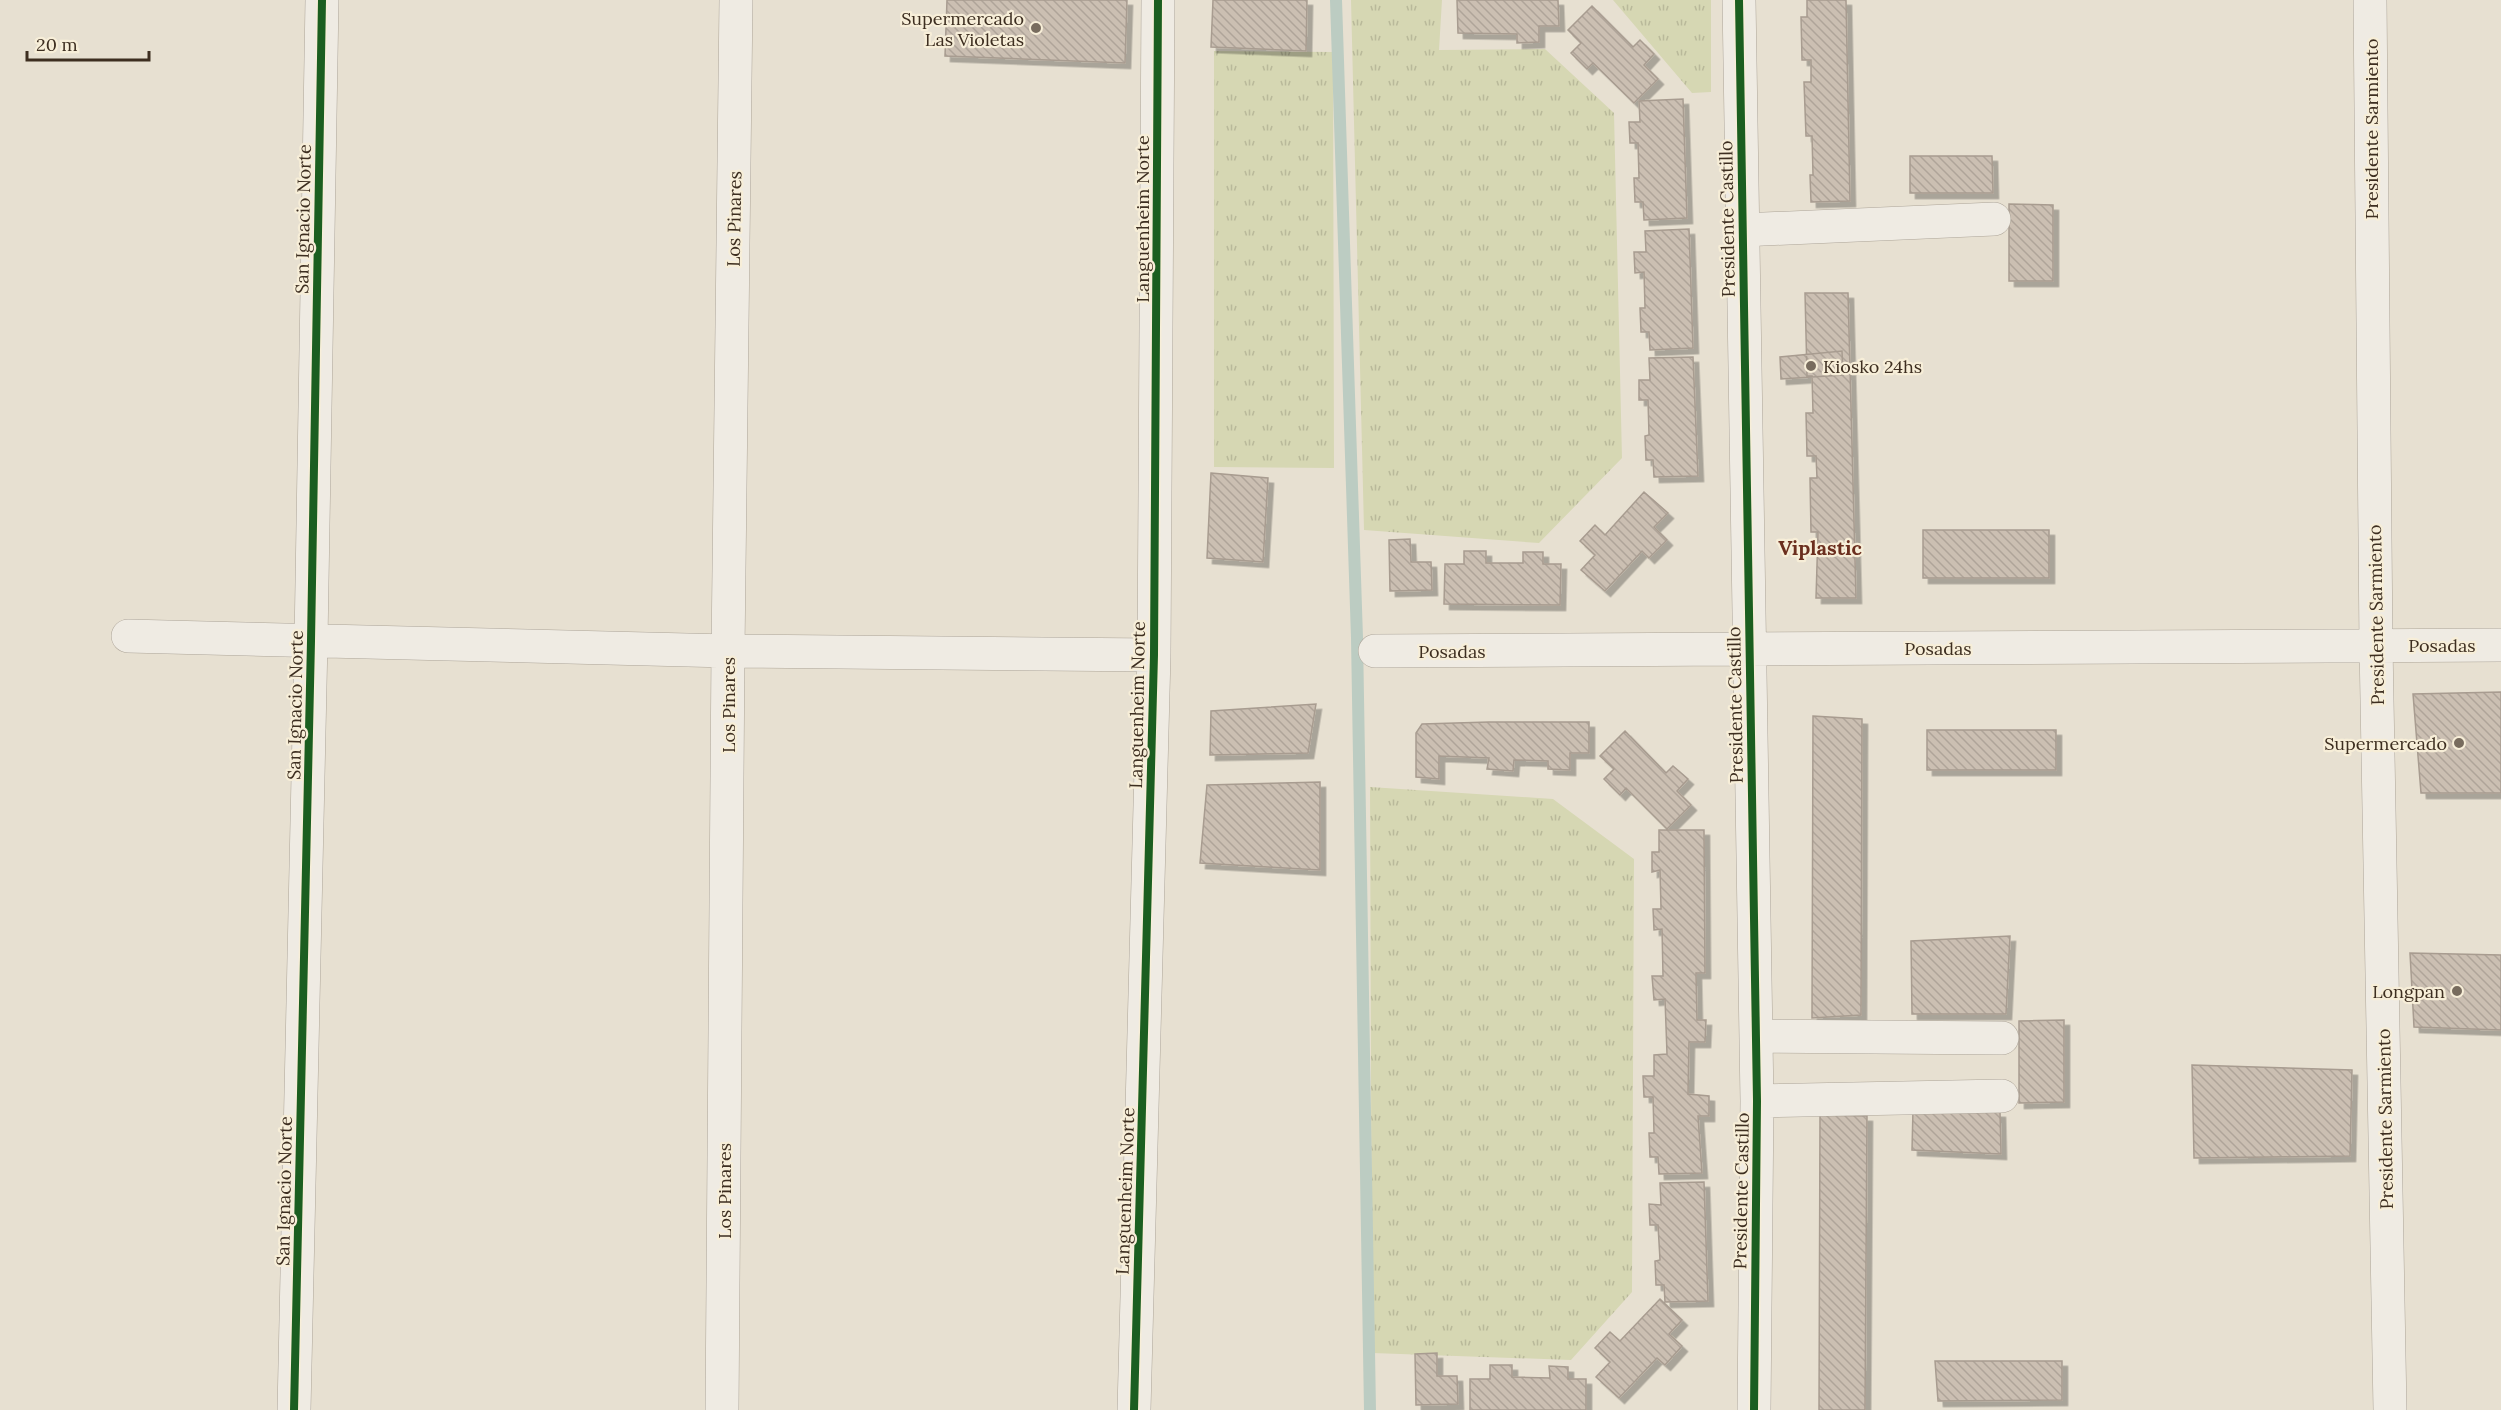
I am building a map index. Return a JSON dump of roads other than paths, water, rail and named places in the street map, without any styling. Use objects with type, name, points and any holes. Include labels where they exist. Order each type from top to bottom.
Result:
[{"type":"street","name":"San Ignacio Norte","points":[[294,1410],[322,0]]},
{"type":"street","name":"Los Pinares","points":[[722,1410],[736,0]]},
{"type":"street","name":"Languenheim Norte","points":[[1134,1410],[1154,655],[1158,0]]},
{"type":"street","name":"Presidente Castillo","points":[[1739,0],[1757,1101],[1754,1410]]},
{"type":"street","name":"Presidente Sarmiento","points":[[2370,0],[2376,645],[2390,1410]]},
{"type":"street","points":[[1742,230],[1994,219]]},
{"type":"street","points":[[128,636],[728,651],[1154,655]]},
{"type":"street","name":"Posadas","points":[[1375,651],[2501,645]]},
{"type":"street","points":[[1756,1036],[2002,1038]]},
{"type":"street","points":[[1757,1101],[2002,1096]]},
{"type":"waterway","points":[[1336,0],[1357,638],[1370,1410]]},
{"type":"place","name":"Supermercado Las Violetas","points":[[1036,28]]},
{"type":"place","name":"Kiosko 24hs","points":[[1811,366]]},
{"type":"place","name":"Supermercado","points":[[2459,743]]},
{"type":"place","name":"Longpan","points":[[2457,991]]},
{"type":"district","name":"Viplastic","points":[[1820,547]]}]
